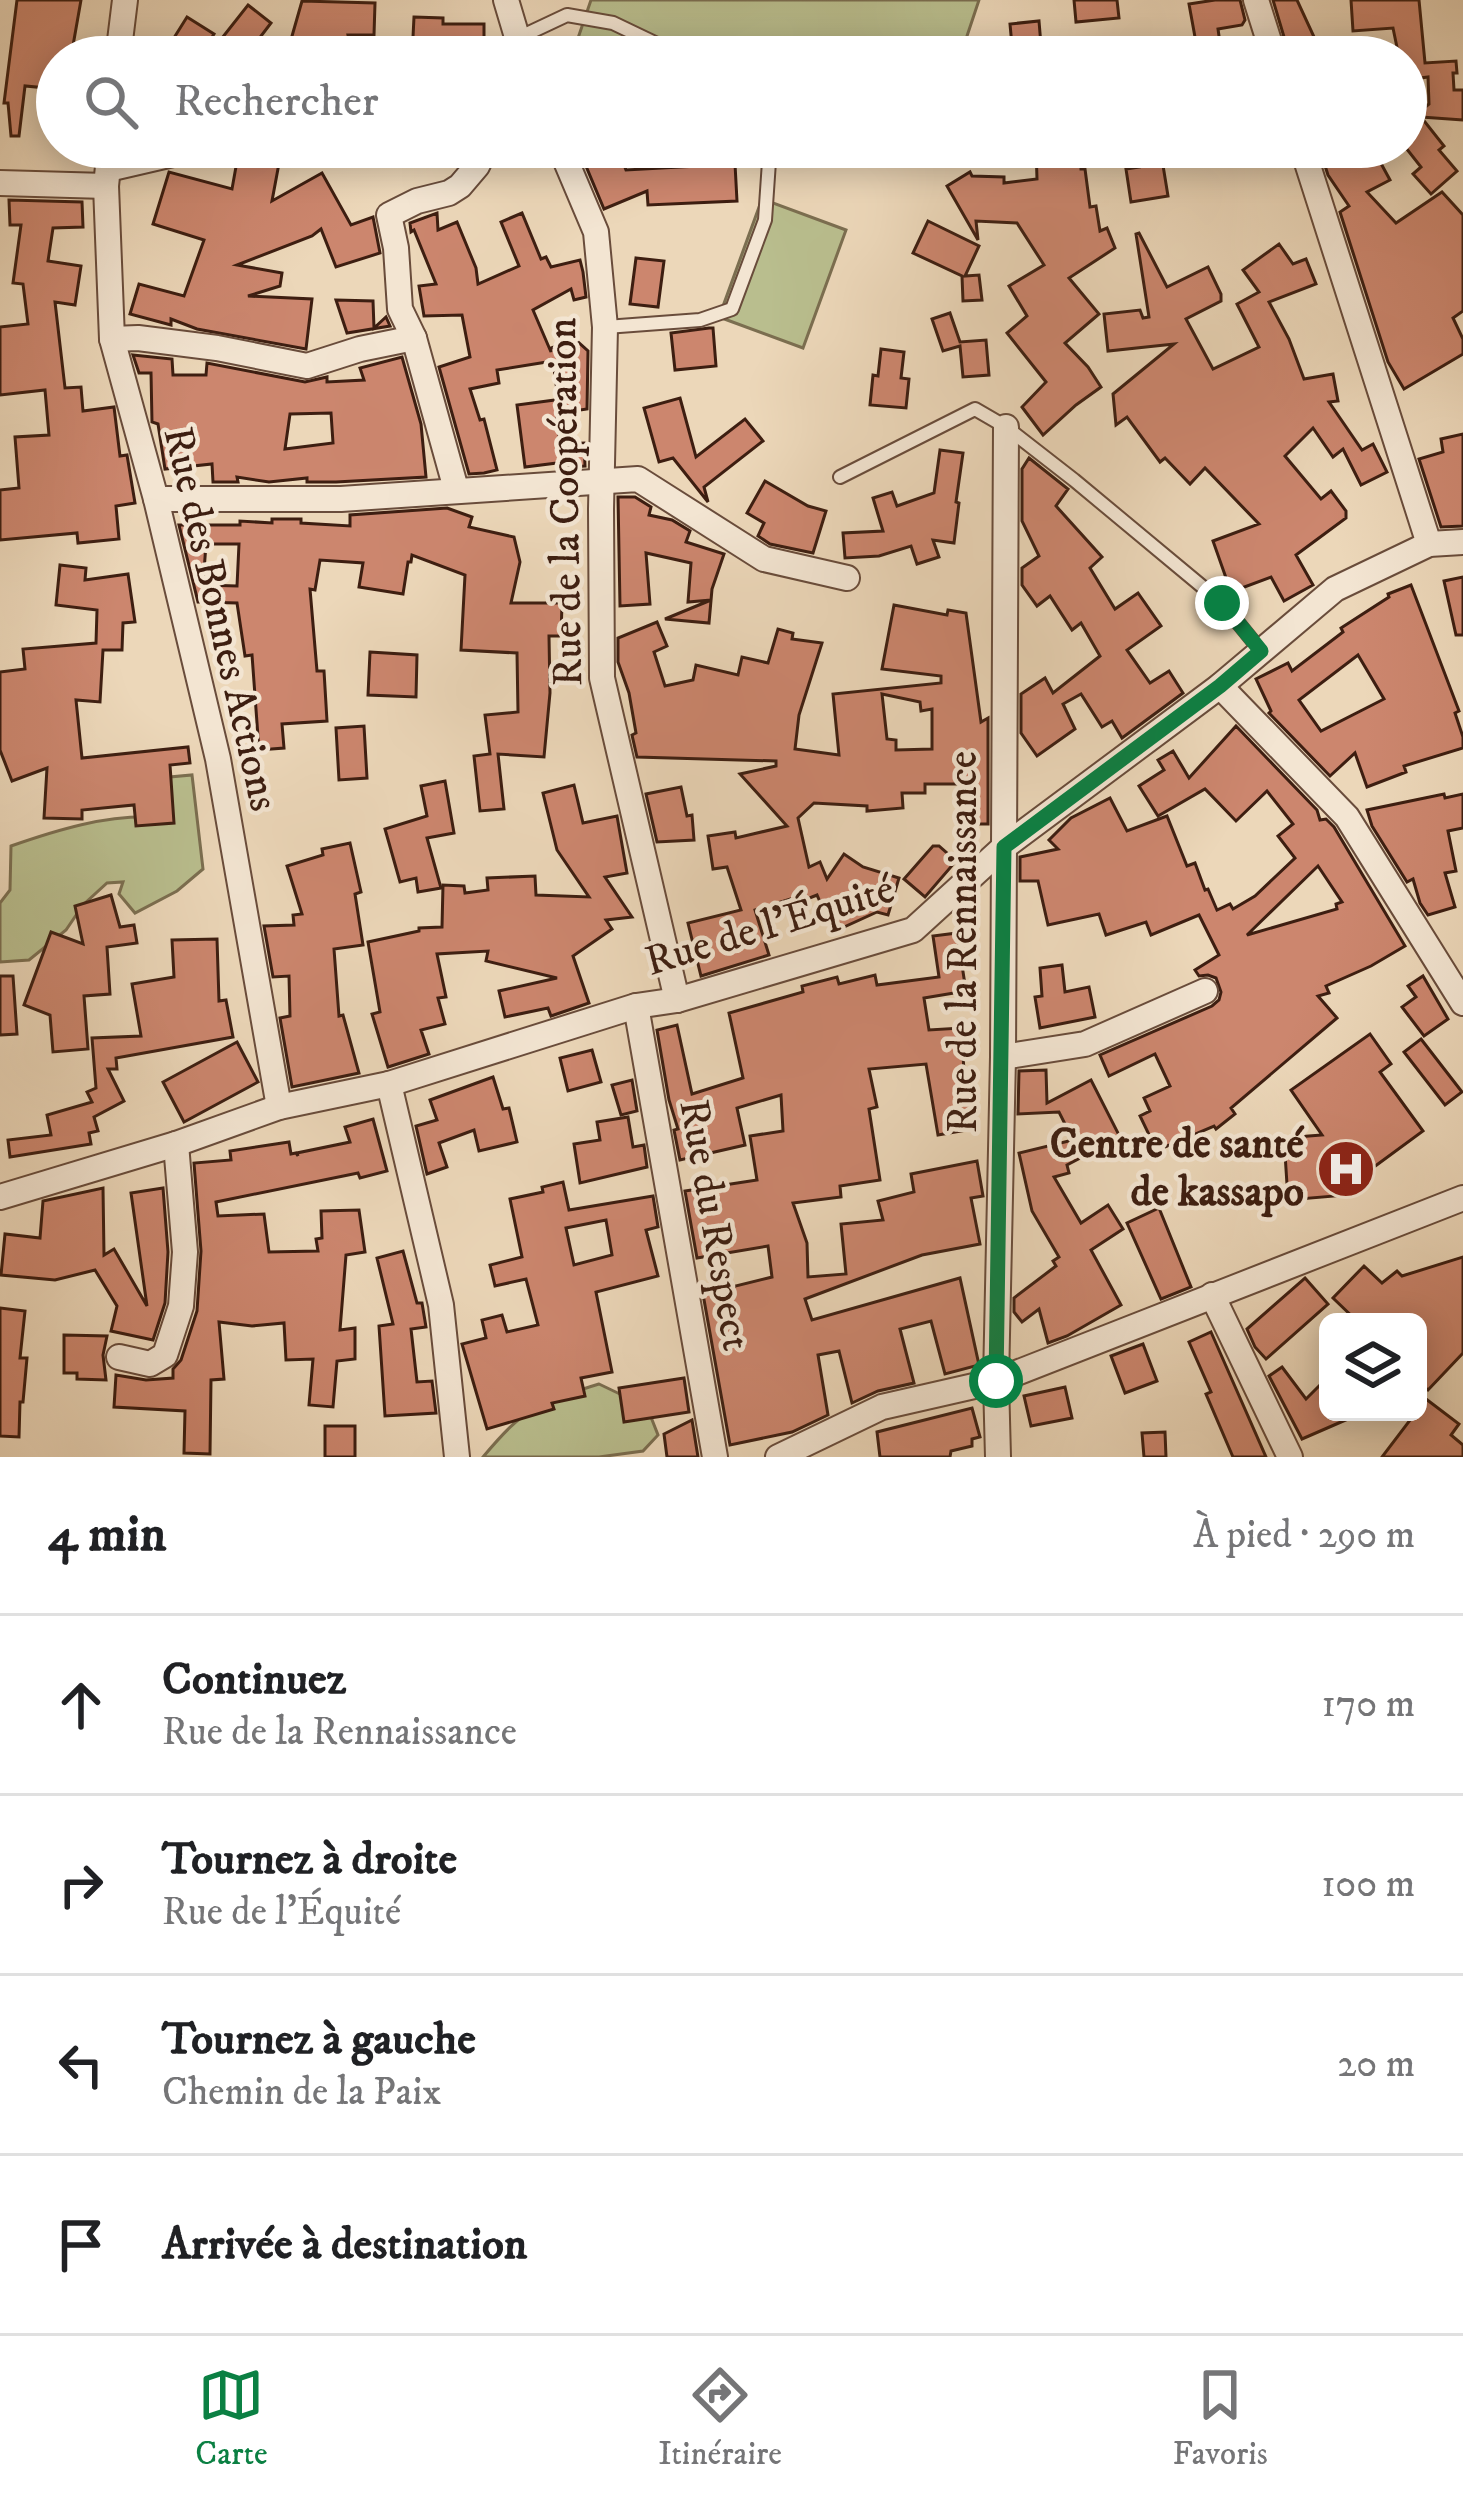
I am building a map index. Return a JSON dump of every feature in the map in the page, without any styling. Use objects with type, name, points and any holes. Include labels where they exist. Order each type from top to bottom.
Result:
[{"type":"street","points":[[121,36],[125,0]]},
{"type":"street","points":[[506,0],[516,36]]},
{"type":"street","points":[[1256,0],[1267,36]]},
{"type":"street","points":[[0,184],[102,168]]},
{"type":"street","name":"Rue des Bonnes Actions","points":[[108,168],[112,339],[218,759],[279,1107]]},
{"type":"street","points":[[456,489],[414,338],[400,310],[389,215],[417,200],[449,193],[475,168]]},
{"type":"street","name":"Rue de la Coopération","points":[[569,168],[596,232],[605,327],[602,678],[676,1000]]},
{"type":"street","points":[[1309,168],[1429,544]]},
{"type":"street","points":[[112,339],[217,348],[307,366],[414,338]]},
{"type":"street","name":"Rue de la Rennaissance","points":[[998,1457],[1006,427]]},
{"type":"street","points":[[156,500],[340,500],[638,479],[764,559],[847,578]]},
{"type":"street","name":"Rue de l'Équité","points":[[0,1197],[279,1107],[389,1084],[636,1006],[676,1000],[913,930],[1004,847],[1220,686],[1335,589],[1429,544],[1463,542]]},
{"type":"street","points":[[1220,686],[1347,817],[1463,1003]]},
{"type":"street","points":[[1003,1057],[1085,1044],[1205,991]]},
{"type":"street","name":"Rue du Respect","points":[[636,1006],[715,1457]]},
{"type":"street","points":[[389,1084],[441,1305],[457,1457]]},
{"type":"street","points":[[118,1358],[150,1364],[165,1355],[181,1306],[185,1252],[176,1144]]},
{"type":"street","points":[[778,1457],[882,1407],[996,1381],[1463,1198]]},
{"type":"street","points":[[1212,1294],[1290,1457]]},
{"type":"lane","points":[[537,36],[568,15],[613,23],[640,36]]},
{"type":"lane","points":[[605,327],[700,320],[732,309],[765,220],[769,168]]},
{"type":"lane","points":[[840,477],[975,409],[1006,427],[1222,603],[1261,651]]},
{"type":"green space","points":[[591,0],[979,0],[967,36],[579,36]]},
{"type":"green space","points":[[762,199],[846,230],[803,348],[719,317]]},
{"type":"green space","points":[[192,775],[203,869],[177,891],[135,913],[119,894],[123,882],[107,883],[83,905],[66,930],[29,960],[0,962],[0,903],[10,890],[11,846],[99,821],[154,817],[170,777]]},
{"type":"green space","points":[[599,1384],[647,1407],[658,1435],[643,1451],[599,1457],[483,1457],[534,1409]]},
{"type":"building","points":[[17,0],[81,0],[75,36],[36,36],[36,87],[25,86],[19,136],[11,136],[8,103],[4,103]]},
{"type":"building","points":[[1074,0],[1117,0],[1119,18],[1076,22]]},
{"type":"building","points":[[1240,0],[1245,20],[1242,25],[1218,29],[1219,36],[1195,36],[1189,4]]},
{"type":"building","points":[[1273,0],[1297,0],[1314,36],[1284,36]]},
{"type":"building","points":[[1351,0],[1419,0],[1422,36],[1395,36],[1393,28],[1353,31]]},
{"type":"building","points":[[302,1],[375,3],[374,35],[292,36]]},
{"type":"building","points":[[248,5],[271,23],[261,36],[224,36]]},
{"type":"building","points":[[187,17],[214,34],[213,36],[175,36]]},
{"type":"building","points":[[414,17],[443,18],[443,24],[484,24],[484,36],[413,36]]},
{"type":"building","points":[[1039,21],[1040,36],[1011,36],[1010,24]]},
{"type":"building","points":[[1456,61],[1454,90],[1463,90],[1463,120],[1427,117],[1427,63]]},
{"type":"building","points":[[1427,125],[1444,146],[1439,150],[1457,171],[1431,194],[1413,174],[1427,168]]},
{"type":"building","points":[[236,168],[278,168],[272,201],[322,173],[351,225],[373,217],[380,253],[336,267],[321,229],[237,265],[282,273],[280,286],[248,296],[312,299],[306,349],[130,314],[139,284],[184,296],[204,240],[153,224],[169,172],[232,189]]},
{"type":"building","points":[[587,168],[735,168],[737,201],[648,205],[647,191],[604,209]]},
{"type":"building","points":[[1037,168],[1085,169],[1090,207],[1096,206],[1100,231],[1107,228],[1115,248],[1069,278],[1099,314],[1065,343],[1101,387],[1043,435],[1022,407],[1046,382],[1007,333],[1027,316],[1009,286],[1044,265],[1017,223],[976,221],[978,240],[947,186],[970,172],[972,176],[1004,177],[1004,183],[1037,179]]},
{"type":"building","points":[[1163,168],[1168,196],[1131,202],[1126,169]]},
{"type":"building","points":[[1326,168],[1383,168],[1390,180],[1367,192],[1396,223],[1442,192],[1463,215],[1463,311],[1453,318],[1463,339],[1463,354],[1404,389],[1388,362],[1340,212],[1349,206]]},
{"type":"building","points":[[9,200],[82,202],[83,227],[53,228],[48,261],[81,266],[75,305],[55,302],[65,388],[81,387],[83,411],[114,407],[120,456],[127,455],[135,503],[116,506],[119,539],[78,543],[77,533],[0,540],[0,490],[19,488],[15,437],[49,435],[45,390],[0,395],[0,327],[28,324],[23,284],[13,283],[21,225],[10,225]]},
{"type":"building","points":[[437,213],[438,230],[457,222],[478,284],[519,266],[501,222],[522,213],[541,259],[546,257],[551,267],[580,260],[583,272],[586,297],[574,300],[571,289],[533,310],[551,352],[570,341],[588,351],[587,409],[560,413],[553,361],[497,370],[499,383],[470,389],[480,420],[484,419],[497,470],[484,473],[469,474],[439,367],[470,357],[462,315],[424,316],[419,286],[436,284],[410,223]]},
{"type":"building","points":[[928,221],[979,246],[965,276],[979,275],[982,300],[963,301],[962,276],[913,253]]},
{"type":"building","points":[[1139,233],[1167,287],[1208,267],[1221,301],[1186,319],[1213,369],[1259,347],[1237,304],[1259,292],[1243,270],[1279,244],[1293,264],[1306,259],[1316,284],[1269,302],[1304,379],[1333,374],[1338,401],[1329,402],[1362,450],[1373,444],[1387,472],[1361,485],[1343,449],[1333,457],[1313,428],[1285,456],[1321,499],[1331,491],[1346,518],[1296,555],[1313,585],[1284,601],[1271,577],[1231,592],[1213,541],[1259,524],[1205,468],[1190,484],[1165,458],[1160,462],[1127,417],[1116,425],[1113,394],[1174,344],[1108,351],[1104,314],[1140,310],[1143,318],[1149,317]]},
{"type":"building","points":[[636,258],[664,261],[658,307],[630,304]]},
{"type":"building","points":[[336,300],[373,301],[374,328],[386,317],[390,326],[347,333]]},
{"type":"building","points":[[950,313],[960,342],[986,340],[989,375],[963,377],[960,346],[943,351],[932,319]]},
{"type":"building","points":[[713,328],[716,366],[675,370],[671,333]]},
{"type":"building","points":[[881,349],[904,352],[901,378],[909,379],[906,408],[870,405]]},
{"type":"building","points":[[133,355],[172,359],[173,375],[206,375],[207,363],[305,382],[327,377],[327,382],[364,380],[360,368],[402,357],[421,424],[426,477],[269,482],[237,477],[238,482],[213,482],[212,464],[165,469],[158,424],[152,422],[151,373],[139,373]],"holes":[[[331,413],[333,443],[285,449],[290,414]]]},
{"type":"building","points":[[680,398],[696,457],[745,419],[763,441],[704,487],[708,502],[673,458],[659,462],[644,408]]},
{"type":"building","points":[[555,400],[560,444],[584,443],[585,466],[565,467],[565,462],[525,467],[517,405]]},
{"type":"building","points":[[1463,434],[1463,526],[1441,527],[1419,459],[1443,452],[1441,439]]},
{"type":"building","points":[[940,450],[963,453],[954,543],[933,540],[939,557],[917,564],[911,546],[879,556],[845,558],[843,533],[883,531],[873,498],[892,492],[897,506],[934,493]]},
{"type":"building","points":[[1029,458],[1068,489],[1056,506],[1102,557],[1090,568],[1115,609],[1138,593],[1161,626],[1127,650],[1150,683],[1169,671],[1183,693],[1122,738],[1112,721],[1102,727],[1081,694],[1063,704],[1075,729],[1037,756],[1021,733],[1021,694],[1045,678],[1053,693],[1100,656],[1081,623],[1072,630],[1050,596],[1037,606],[1022,585],[1022,568],[1039,556],[1022,521],[1022,469]]},
{"type":"building","points":[[765,481],[826,511],[813,553],[770,544],[758,536],[764,523],[747,513]]},
{"type":"building","points":[[618,497],[635,497],[651,507],[649,515],[672,520],[690,531],[686,542],[724,554],[712,589],[709,623],[665,619],[711,600],[688,602],[691,563],[646,553],[650,604],[620,606]]},
{"type":"building","points":[[447,508],[472,517],[469,527],[514,537],[520,562],[511,603],[562,603],[561,636],[549,636],[544,757],[498,754],[504,809],[480,811],[474,756],[490,754],[485,715],[518,712],[517,653],[461,650],[465,575],[412,555],[403,594],[359,587],[363,563],[320,560],[315,590],[310,589],[327,721],[282,724],[284,748],[259,750],[252,655],[245,656],[237,603],[198,602],[179,525],[301,519],[301,523],[350,526],[350,515]],"holes":[[[206,544],[239,544],[237,586],[203,585]]]},
{"type":"building","points":[[60,565],[86,568],[85,580],[128,574],[135,622],[123,623],[122,650],[103,650],[100,702],[76,700],[82,758],[188,747],[190,763],[170,765],[174,823],[136,826],[134,805],[82,810],[82,819],[44,818],[47,768],[12,781],[0,750],[0,672],[25,669],[23,649],[96,643],[97,610],[56,605]]},
{"type":"building","points":[[1463,577],[1463,635],[1456,635],[1444,581]]},
{"type":"building","points":[[1411,585],[1459,711],[1455,713],[1463,748],[1404,766],[1406,772],[1367,787],[1355,753],[1330,776],[1269,713],[1256,679],[1288,663],[1292,671],[1388,594]],"holes":[[[1358,655],[1384,699],[1321,731],[1299,700]]]},
{"type":"building","points":[[894,605],[947,615],[948,610],[966,613],[981,722],[988,718],[988,824],[965,824],[966,784],[925,784],[925,793],[902,793],[903,808],[867,811],[867,806],[814,803],[798,818],[809,867],[820,862],[827,879],[844,854],[863,867],[899,878],[888,915],[877,912],[833,932],[817,895],[792,905],[790,899],[755,910],[769,955],[701,976],[688,923],[741,910],[727,867],[713,869],[708,836],[735,832],[736,838],[787,826],[740,774],[776,766],[776,761],[637,757],[629,693],[618,662],[618,638],[657,622],[667,646],[654,652],[665,686],[693,680],[696,665],[738,675],[742,657],[768,663],[778,629],[793,633],[792,639],[822,643],[799,715],[795,749],[839,755],[833,694],[941,683],[941,676],[882,669]],"holes":[[[882,694],[920,702],[921,711],[932,709],[932,749],[896,750],[896,740],[887,739]]]},
{"type":"building","points":[[370,652],[417,655],[416,697],[368,695]]},
{"type":"building","points":[[364,726],[367,778],[339,780],[336,728]]},
{"type":"building","points":[[1236,726],[1317,810],[1320,820],[1334,827],[1405,946],[1326,986],[1329,993],[1318,996],[1337,1018],[1231,1108],[1235,1114],[1216,1129],[1165,1147],[1161,1136],[1152,1141],[1140,1116],[1150,1111],[1144,1098],[1170,1086],[1155,1054],[1109,1076],[1100,1055],[1219,1000],[1216,978],[1199,976],[1195,970],[1219,955],[1199,915],[1151,935],[1146,922],[1106,935],[1099,914],[1048,925],[1038,881],[1020,881],[1020,857],[1058,849],[1049,840],[1071,818],[1110,798],[1127,831],[1167,816],[1187,866],[1195,863],[1217,910],[1230,904],[1233,909],[1255,896],[1295,858],[1278,836],[1293,824],[1267,791],[1236,821],[1205,789],[1158,816],[1139,786],[1164,770],[1158,760],[1173,751],[1189,778]],"holes":[[[1318,866],[1342,902],[1336,904],[1337,909],[1247,935]]]},
{"type":"building","points":[[445,781],[454,833],[427,838],[441,888],[418,892],[416,878],[400,882],[385,829],[427,816],[421,786]]},
{"type":"building","points":[[574,785],[583,823],[617,816],[627,873],[605,877],[632,917],[606,920],[612,929],[573,956],[589,1003],[551,1016],[548,1008],[505,1017],[499,991],[557,978],[486,961],[488,951],[437,954],[446,997],[438,998],[445,1024],[421,1030],[429,1054],[388,1067],[372,1014],[380,1012],[368,942],[442,927],[443,885],[464,886],[465,893],[488,890],[487,878],[535,876],[536,895],[589,897],[557,850],[543,793]]},
{"type":"building","points":[[681,787],[687,816],[692,815],[694,840],[657,842],[646,794]]},
{"type":"building","points":[[1444,794],[1445,798],[1463,794],[1463,828],[1448,831],[1456,871],[1445,873],[1455,907],[1428,915],[1413,879],[1407,882],[1367,810]]},
{"type":"building","points":[[350,843],[361,892],[355,894],[363,945],[334,949],[339,1016],[343,1015],[359,1073],[292,1087],[280,1018],[290,1016],[289,976],[273,977],[264,926],[294,925],[293,915],[302,914],[287,866],[323,855],[322,849]]},
{"type":"building","points":[[933,846],[956,861],[925,897],[904,879]]},
{"type":"building","points":[[111,895],[120,927],[134,925],[137,943],[107,947],[110,994],[84,996],[88,1049],[53,1052],[50,1015],[24,1005],[51,932],[83,944],[75,906]]},
{"type":"building","points":[[957,933],[966,991],[924,998],[929,1030],[961,1028],[964,1070],[968,1069],[978,1128],[938,1135],[926,1064],[869,1069],[877,1107],[869,1109],[880,1180],[840,1186],[841,1197],[793,1203],[807,1243],[808,1277],[846,1274],[841,1224],[883,1220],[878,1201],[914,1192],[911,1174],[977,1161],[983,1196],[971,1198],[980,1244],[922,1255],[805,1299],[812,1320],[960,1278],[979,1365],[945,1374],[931,1321],[900,1329],[914,1383],[852,1403],[839,1351],[818,1355],[828,1415],[792,1432],[730,1445],[703,1294],[772,1277],[768,1246],[697,1258],[685,1191],[757,1180],[750,1136],[783,1131],[781,1095],[737,1108],[745,1145],[680,1160],[657,1030],[677,1025],[692,1094],[743,1078],[729,1013],[837,977],[839,984],[875,975],[877,985],[939,977],[933,936]]},
{"type":"building","points":[[217,939],[219,1001],[226,1000],[233,1037],[116,1058],[117,1069],[108,1069],[124,1101],[94,1117],[98,1131],[89,1133],[91,1144],[10,1157],[8,1140],[51,1135],[47,1115],[92,1102],[87,1092],[96,1088],[92,1038],[141,1036],[132,984],[174,977],[172,940]]},
{"type":"building","points":[[1062,965],[1065,992],[1089,987],[1095,1017],[1040,1028],[1035,997],[1042,996],[1040,968]]},
{"type":"building","points":[[0,976],[13,976],[17,1034],[0,1035]]},
{"type":"building","points":[[1423,976],[1448,1019],[1424,1036],[1402,1007],[1416,997],[1408,986]]},
{"type":"building","points":[[1370,1034],[1391,1064],[1380,1072],[1423,1131],[1363,1175],[1334,1181],[1335,1196],[1288,1200],[1284,1138],[1322,1135],[1291,1090]]},
{"type":"building","points":[[1421,1039],[1462,1092],[1445,1105],[1404,1052]]},
{"type":"building","points":[[237,1042],[258,1082],[184,1122],[163,1082]]},
{"type":"building","points":[[592,1050],[601,1082],[568,1091],[560,1058]]},
{"type":"building","points":[[1046,1070],[1047,1103],[1091,1080],[1120,1137],[1067,1165],[1069,1173],[1054,1177],[1081,1223],[1108,1205],[1123,1229],[1091,1250],[1121,1305],[1048,1343],[1039,1309],[1022,1322],[1014,1312],[1014,1298],[1056,1266],[1053,1261],[1059,1257],[1032,1211],[1019,1153],[1073,1140],[1059,1112],[1018,1114],[1019,1071]]},
{"type":"building","points":[[493,1077],[503,1109],[509,1108],[517,1142],[479,1151],[474,1130],[439,1143],[447,1167],[427,1174],[416,1126],[437,1120],[430,1100]]},
{"type":"building","points":[[632,1080],[637,1111],[621,1115],[612,1085]]},
{"type":"building","points":[[628,1117],[633,1147],[644,1145],[647,1167],[580,1183],[574,1144],[600,1140],[597,1122]]},
{"type":"building","points":[[373,1119],[387,1171],[216,1202],[218,1216],[264,1214],[269,1252],[318,1251],[321,1211],[359,1210],[365,1252],[346,1255],[340,1330],[355,1328],[355,1359],[337,1361],[333,1407],[309,1405],[313,1359],[286,1360],[284,1323],[219,1322],[224,1379],[211,1380],[210,1454],[184,1453],[185,1411],[114,1407],[116,1375],[173,1378],[173,1369],[181,1360],[197,1311],[201,1251],[194,1163],[231,1160],[230,1151],[289,1142],[291,1154],[298,1156],[350,1142],[345,1127]]},
{"type":"building","points":[[563,1182],[569,1210],[653,1196],[658,1227],[646,1230],[658,1276],[596,1292],[612,1372],[581,1378],[585,1396],[552,1403],[554,1409],[487,1429],[462,1344],[486,1338],[482,1320],[502,1315],[507,1332],[538,1325],[526,1279],[495,1286],[490,1265],[522,1257],[510,1199],[543,1192],[542,1187]],"holes":[[[606,1220],[612,1255],[574,1265],[566,1228]]]},
{"type":"building","points":[[103,1188],[104,1255],[114,1249],[147,1306],[131,1193],[163,1188],[168,1252],[165,1303],[153,1340],[111,1331],[117,1306],[95,1270],[55,1280],[1,1275],[5,1234],[40,1238],[43,1201]]},
{"type":"building","points":[[1159,1208],[1191,1287],[1161,1299],[1127,1223]]},
{"type":"building","points":[[403,1251],[426,1327],[411,1329],[417,1382],[432,1381],[436,1413],[385,1416],[379,1326],[393,1324],[377,1258]]},
{"type":"building","points":[[1463,1257],[1463,1353],[1428,1390],[1427,1313],[1349,1313],[1333,1298],[1364,1266],[1382,1283],[1397,1271],[1402,1276]]},
{"type":"building","points":[[1305,1278],[1328,1304],[1266,1359],[1247,1329]]},
{"type":"building","points":[[0,1308],[25,1311],[20,1358],[27,1358],[19,1437],[0,1436]]},
{"type":"building","points":[[1211,1332],[1266,1457],[1233,1457],[1189,1342]]},
{"type":"building","points":[[64,1335],[107,1336],[106,1380],[77,1379],[77,1373],[64,1373]]},
{"type":"building","points":[[1143,1344],[1157,1381],[1125,1393],[1111,1356]]},
{"type":"building","points":[[1282,1367],[1306,1399],[1319,1386],[1319,1421],[1343,1421],[1302,1439],[1269,1376]]},
{"type":"building","points":[[684,1378],[689,1412],[624,1422],[619,1388]]},
{"type":"building","points":[[1065,1387],[1072,1418],[1031,1426],[1024,1396]]},
{"type":"building","points":[[1427,1400],[1459,1424],[1451,1435],[1463,1445],[1463,1457],[1382,1457],[1409,1421],[1427,1421]]},
{"type":"building","points":[[972,1408],[980,1437],[972,1439],[972,1446],[951,1451],[950,1457],[880,1457],[877,1432]]},
{"type":"building","points":[[692,1420],[698,1457],[667,1457],[664,1434]]},
{"type":"building","points":[[325,1426],[355,1426],[355,1457],[325,1457]]},
{"type":"building","points":[[1165,1432],[1166,1457],[1144,1457],[1142,1433]]},
{"type":"place","name":"Centre de santé de kassapo","points":[[1346,1169]]},
{"type":"route","points":[[996,1381],[1004,847],[1261,651],[1222,603]]}]
